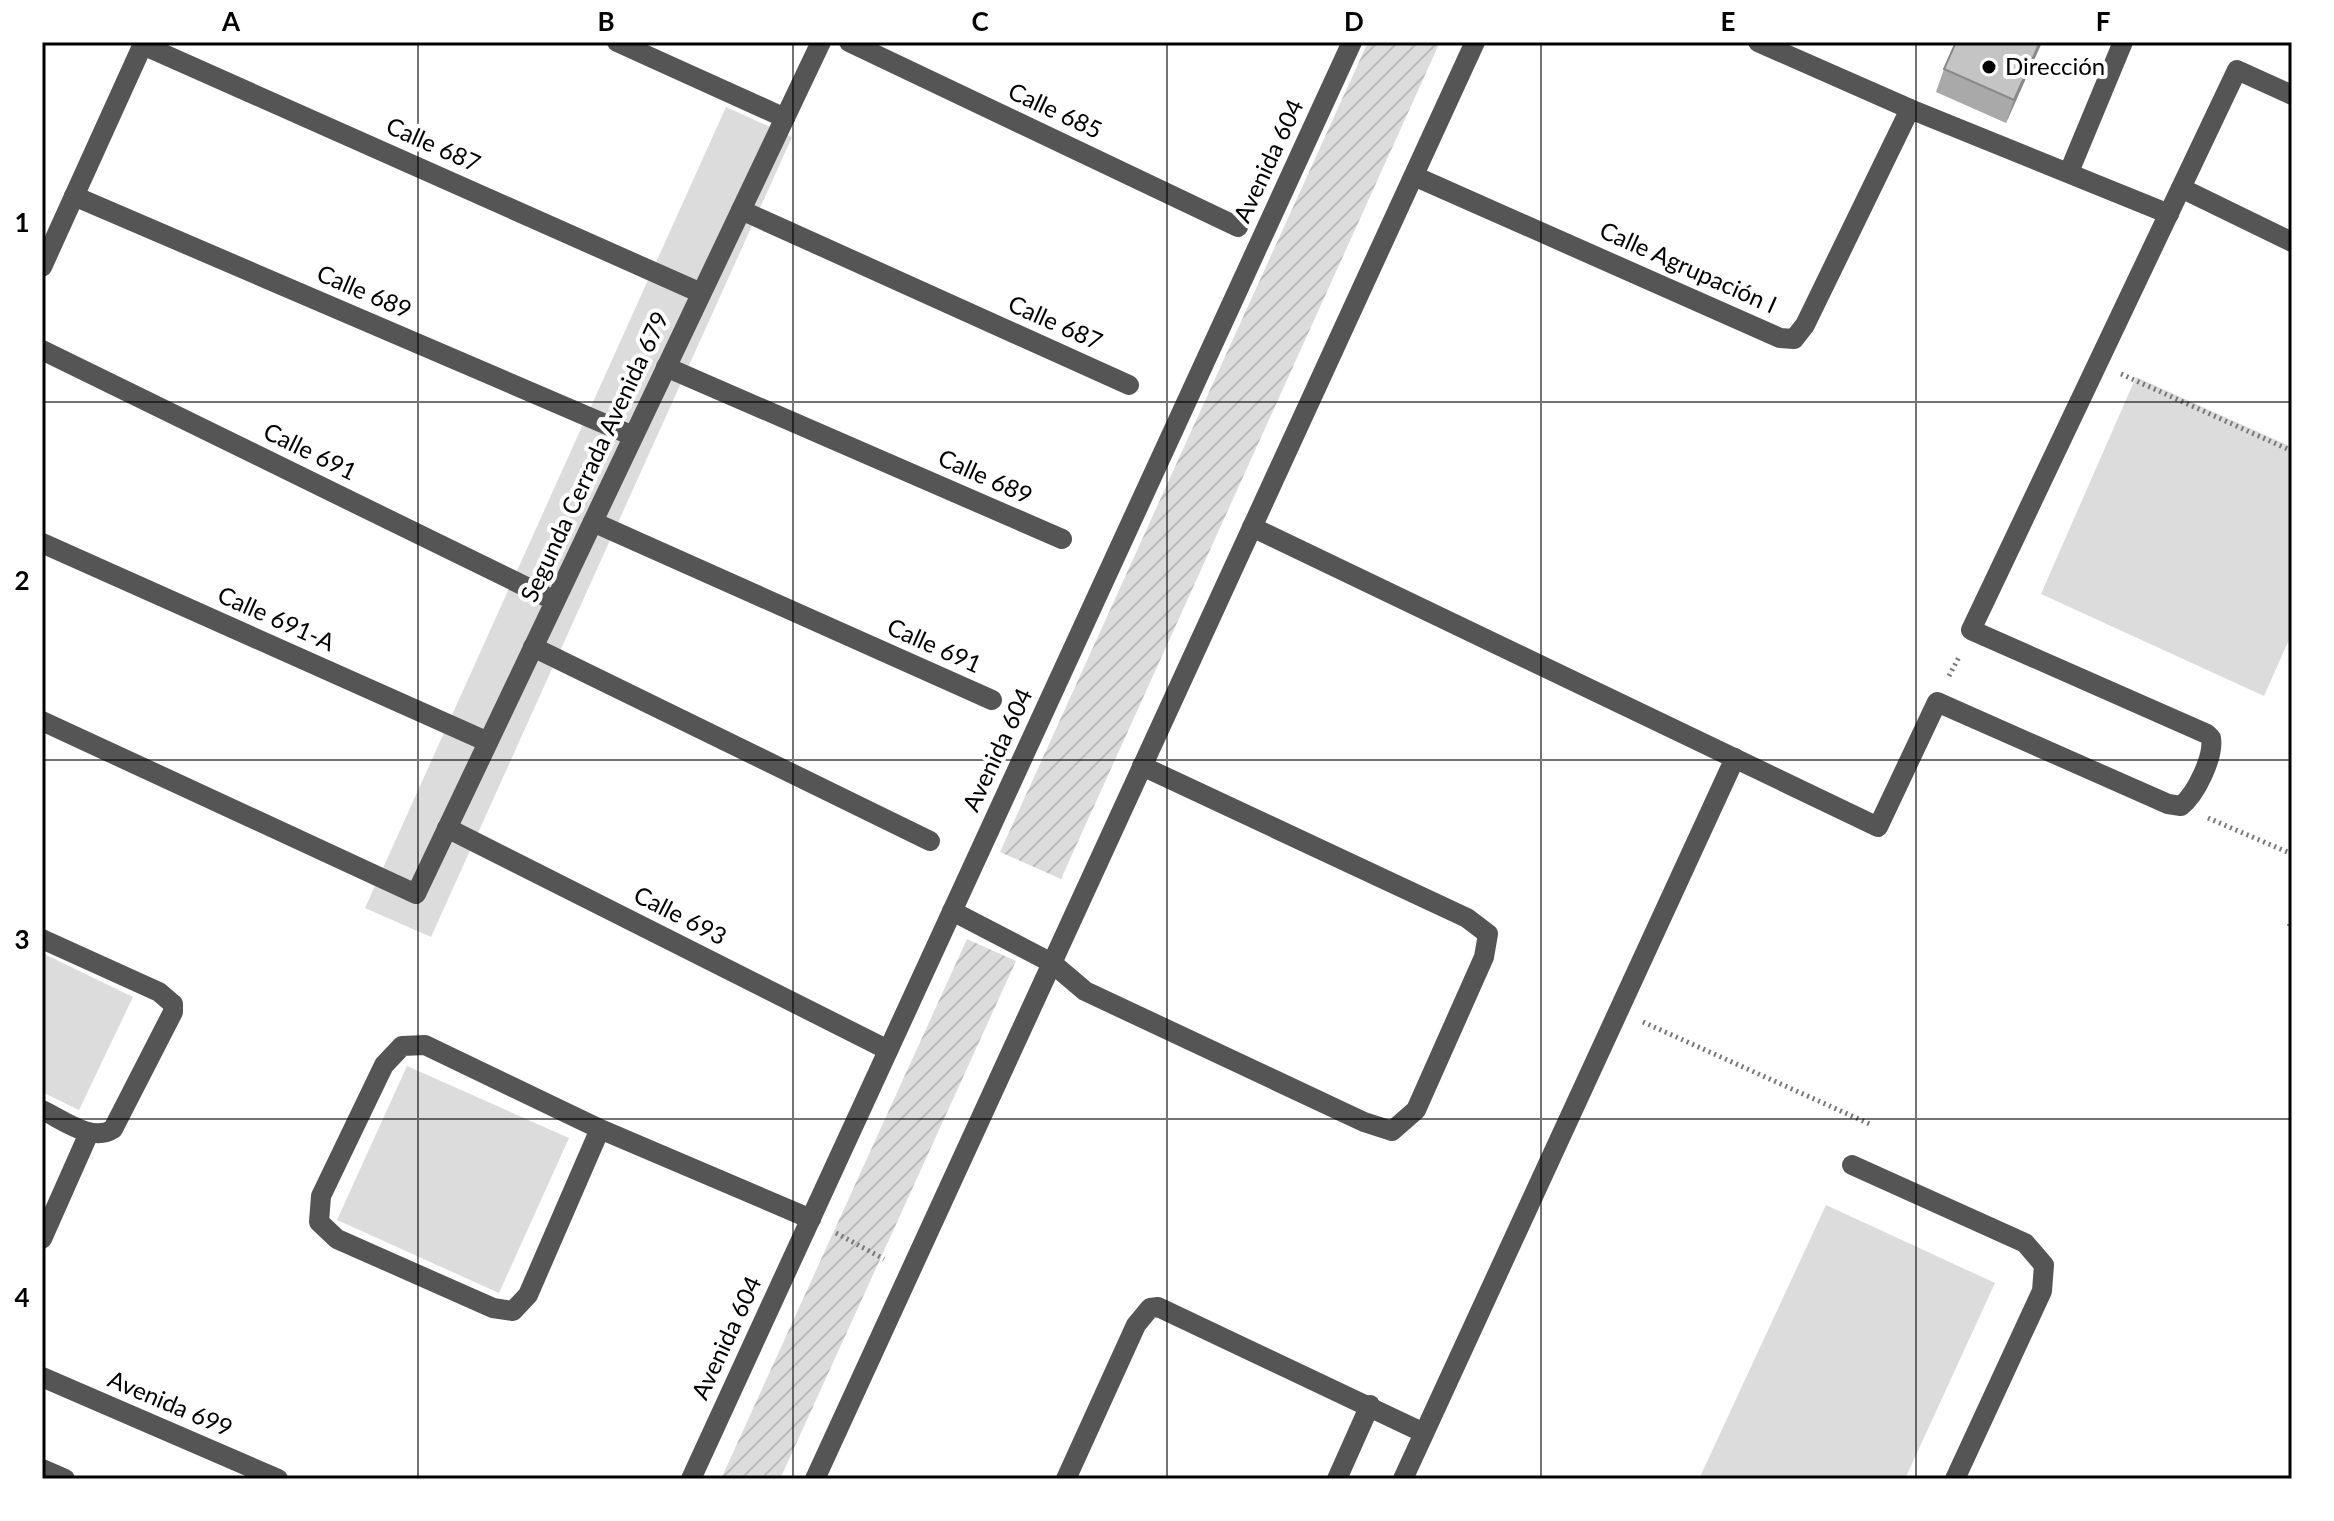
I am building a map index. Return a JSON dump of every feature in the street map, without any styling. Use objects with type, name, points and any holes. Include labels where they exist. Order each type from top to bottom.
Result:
[{"type":"street","points":[[617,42],[785,118]]},
{"type":"street","name":"Segunda Cerrada Avenida 679","points":[[42,721],[416,894],[821,42]]},
{"type":"street","name":"Calle 685","points":[[849,42],[1238,227]]},
{"type":"street","name":"Avenida 604","points":[[691,1479],[1352,42]]},
{"type":"street","points":[[815,1479],[1475,42]]},
{"type":"street","points":[[1758,42],[1910,109],[2169,214]]},
{"type":"street","points":[[2069,172],[2123,42]]},
{"type":"street","points":[[42,267],[144,44]]},
{"type":"street","name":"Calle 687","points":[[144,44],[701,293]]},
{"type":"street","points":[[1252,527],[1878,827],[1937,702],[2168,804],[2181,806],[2191,795],[2211,750],[2211,738],[2207,734],[1971,630],[2237,70],[2292,95]]},
{"type":"street","name":"Calle Agrupación I","points":[[1414,176],[1780,338],[1794,339],[1805,325],[1910,109]]},
{"type":"street","points":[[2181,188],[2292,242]]},
{"type":"street","name":"Calle 689","points":[[74,196],[633,436]]},
{"type":"street","name":"Calle 687","points":[[741,210],[1129,385]]},
{"type":"street","name":"Calle 691","points":[[42,350],[555,601]]},
{"type":"street","name":"Calle 689","points":[[666,367],[1062,539]]},
{"type":"street","name":"Calle 691","points":[[593,522],[992,700]]},
{"type":"street","name":"Calle 691-A","points":[[42,543],[488,742]]},
{"type":"street","points":[[533,647],[930,841]]},
{"type":"street","points":[[1403,1479],[1735,758]]},
{"type":"street","points":[[952,911],[1052,963],[1085,991],[1378,1129],[1392,1131],[1416,1110],[1484,957],[1488,934],[1467,918],[1142,766]]},
{"type":"street","name":"Calle 693","points":[[447,828],[888,1050]]},
{"type":"street","points":[[42,939],[159,992],[173,1004],[171,1021],[118,1122],[106,1134],[89,1133],[42,1110]]},
{"type":"street","points":[[600,1129],[528,1295],[513,1311],[493,1308],[337,1239],[319,1222],[317,1209],[327,1182],[384,1065],[402,1046],[425,1045],[600,1129],[811,1219]]},
{"type":"street","points":[[42,1239],[89,1133]]},
{"type":"street","points":[[1852,1165],[2025,1243],[2044,1265],[2042,1291],[1955,1479]]},
{"type":"street","points":[[1066,1479],[1136,1325],[1150,1308],[1158,1307],[1424,1433]]},
{"type":"street","name":"Avenida 699","points":[[42,1377],[278,1479]]},
{"type":"street","points":[[1337,1479],[1370,1405]]},
{"type":"street","points":[[42,1469],[65,1479]]},
{"type":"path","points":[[2098,364],[2292,451]]},
{"type":"path","points":[[1937,702],[1971,630]]},
{"type":"path","points":[[2181,806],[2292,854]]},
{"type":"path","points":[[2292,919],[2289,927],[2292,929]]},
{"type":"path","points":[[1618,1011],[1872,1125]]},
{"type":"path","points":[[811,1219],[909,1273]]},
{"type":"shaded area","points":[[1368,42],[1440,42],[1061,879],[1000,852]]},
{"type":"shaded area","points":[[726,107],[792,137],[431,937],[365,908]]},
{"type":"shaded area","points":[[2136,377],[2292,447],[2292,633],[2264,696],[2041,594]]},
{"type":"shaded area","points":[[967,939],[1016,961],[780,1479],[721,1479]]},
{"type":"shaded area","points":[[42,953],[133,997],[79,1110],[42,1092]]},
{"type":"shaded area","points":[[407,1066],[569,1138],[499,1293],[337,1220]]},
{"type":"shaded area","points":[[1826,1205],[1995,1283],[1905,1479],[1699,1479]]},
{"type":"building","name":"Dirección","points":[[1956,42],[2040,42],[2014,100],[1944,69]]},
{"type":"place","name":"Dirección","points":[[1989,67]]}]
